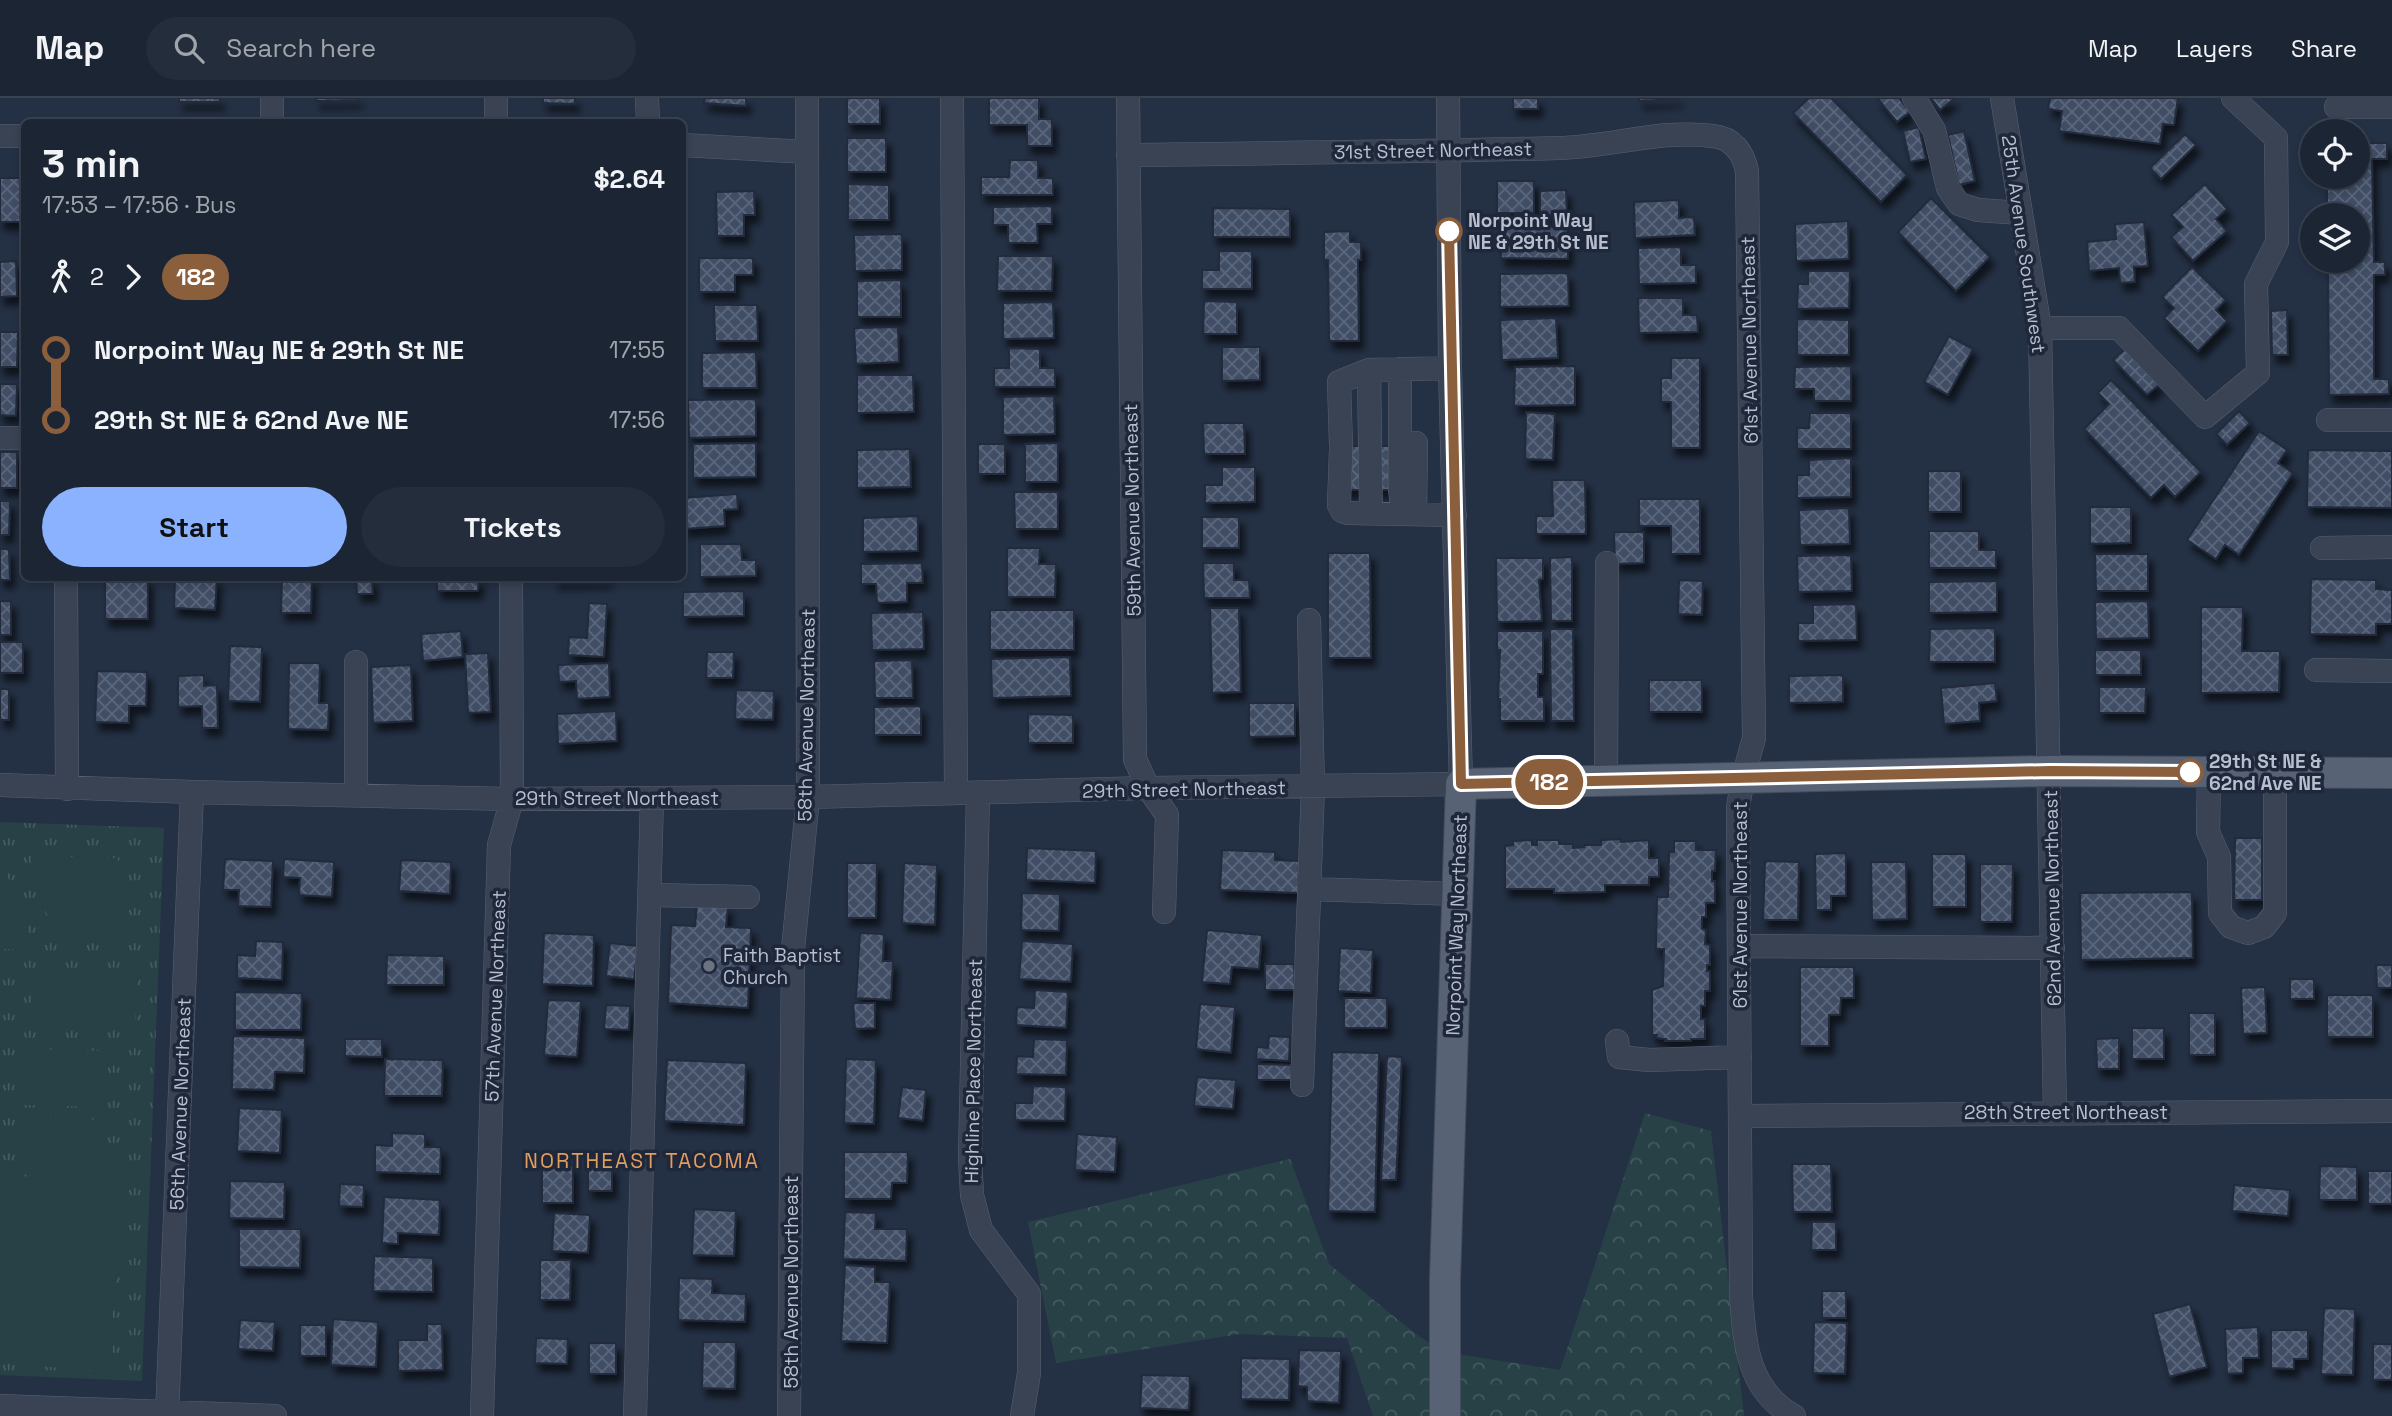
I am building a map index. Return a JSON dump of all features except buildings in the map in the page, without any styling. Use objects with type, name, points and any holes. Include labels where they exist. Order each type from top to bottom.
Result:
[{"type":"main road","name":"29th Street Northeast","points":[[1461,784],[2050,771],[2380,773]]},
{"type":"main road","name":"Norpoint Way Northeast","points":[[1445,1416],[1445,1279],[1461,784]]},
{"type":"street","points":[[272,98],[272,119]]},
{"type":"street","points":[[496,98],[496,119]]},
{"type":"street","points":[[647,98],[648,119]]},
{"type":"street","name":"58th Avenue Northeast","points":[[789,1416],[793,949],[808,797],[807,98]]},
{"type":"street","name":"Highline Place Northeast","points":[[952,98],[967,793],[972,1195],[981,1230],[1029,1294],[1029,1373],[1022,1416]]},
{"type":"street","name":"59th Avenue Northeast","points":[[1128,98],[1135,759],[1148,788],[1167,815],[1164,912]]},
{"type":"street","name":"Norpoint Way Northeast","points":[[1448,98],[1450,368],[1461,784]]},
{"type":"street","points":[[1914,98],[1934,130],[1948,188],[1959,204],[1978,210],[2021,214]]},
{"type":"street","name":"25th Avenue Southwest","points":[[2002,98],[2040,328],[2043,432]]},
{"type":"street","points":[[2040,328],[2119,328],[2205,417],[2258,373],[2256,284],[2277,242],[2276,138],[2233,98]]},
{"type":"street","points":[[2336,107],[2392,107]]},
{"type":"street","points":[[0,136],[21,136]]},
{"type":"street","name":"31st Street Northeast","points":[[1128,155],[1563,148],[1660,136],[1714,136],[1734,144]]},
{"type":"street","name":"61st Avenue Northeast","points":[[1734,144],[1744,158],[1747,171],[1754,738],[1738,807],[1743,1324],[1753,1372],[1760,1385],[1787,1412]]},
{"type":"street","points":[[686,145],[807,152]]},
{"type":"street","points":[[1450,368],[1369,370],[1339,382],[1339,505],[1342,511],[1348,513],[1455,515]]},
{"type":"street","points":[[1408,369],[1409,514]]},
{"type":"street","points":[[1369,370],[1370,513]]},
{"type":"street","points":[[2328,420],[2392,420]]},
{"type":"street","name":"62nd Avenue Northeast","points":[[2043,432],[2055,1112]]},
{"type":"street","points":[[0,439],[21,438]]},
{"type":"street","points":[[2322,548],[2392,547]]},
{"type":"street","points":[[1606,563],[1606,780]]},
{"type":"street","points":[[66,581],[67,789]]},
{"type":"street","name":"57th Avenue Northeast","points":[[482,1416],[499,845],[512,799],[512,581]]},
{"type":"street","points":[[1302,1085],[1313,787],[1309,620]]},
{"type":"street","points":[[356,662],[356,795]]},
{"type":"street","points":[[2316,670],[2392,671]]},
{"type":"street","points":[[2209,772],[2208,832],[2219,858],[2220,914],[2231,927],[2248,933],[2264,927],[2275,913],[2275,773]]},
{"type":"street","name":"29th Street Northeast","points":[[0,785],[67,789],[512,799],[808,797],[1148,788],[1461,784]]},
{"type":"street","name":"56th Avenue Northeast","points":[[167,1414],[192,792]]},
{"type":"street","points":[[635,1416],[652,798]]},
{"type":"street","points":[[1310,889],[1457,894]]},
{"type":"street","points":[[650,895],[748,897]]},
{"type":"street","points":[[1740,947],[2053,948]]},
{"type":"street","points":[[1617,1041],[1619,1057],[1649,1060],[1740,1058]]},
{"type":"street","name":"28th Street Northeast","points":[[1740,1116],[2392,1111]]},
{"type":"street","points":[[7,1409],[275,1416]]},
{"type":"green space","points":[[0,822],[164,828],[142,1381],[0,1375]]},
{"type":"green space","points":[[31,856],[116,858],[123,866],[120,948],[79,938],[54,923],[40,897]]},
{"type":"green space","points":[[0,867],[14,887],[22,906],[31,950],[0,949]]},
{"type":"green space","points":[[34,968],[137,972],[135,1029],[32,1025]]},
{"type":"green space","points":[[22,1049],[108,1051],[107,1107],[21,1105]]},
{"type":"green space","points":[[1645,1113],[1711,1131],[1744,1416],[1373,1416],[1347,1338],[1240,1334],[1056,1363],[1028,1222],[1290,1159],[1329,1264],[1417,1335],[1444,1352],[1560,1370]]},
{"type":"green space","points":[[20,1118],[106,1120],[106,1170],[122,1172],[120,1272],[113,1286],[112,1365],[104,1371],[0,1363],[0,1184],[31,1175],[19,1174]]},
{"type":"bus line","name":"182","points":[[1449,231],[1461,784],[2050,771],[2190,772]]},
{"type":"place","name":"Norpoint Way NE & 29th St NE","points":[[1449,231]]},
{"type":"place","name":"29th St NE & 62nd Ave NE","points":[[2190,772]]},
{"type":"place","name":"Faith Baptist Church","points":[[709,966]]},
{"type":"district","name":"NORTHEAST TACOMA","points":[[642,1161]]}]
